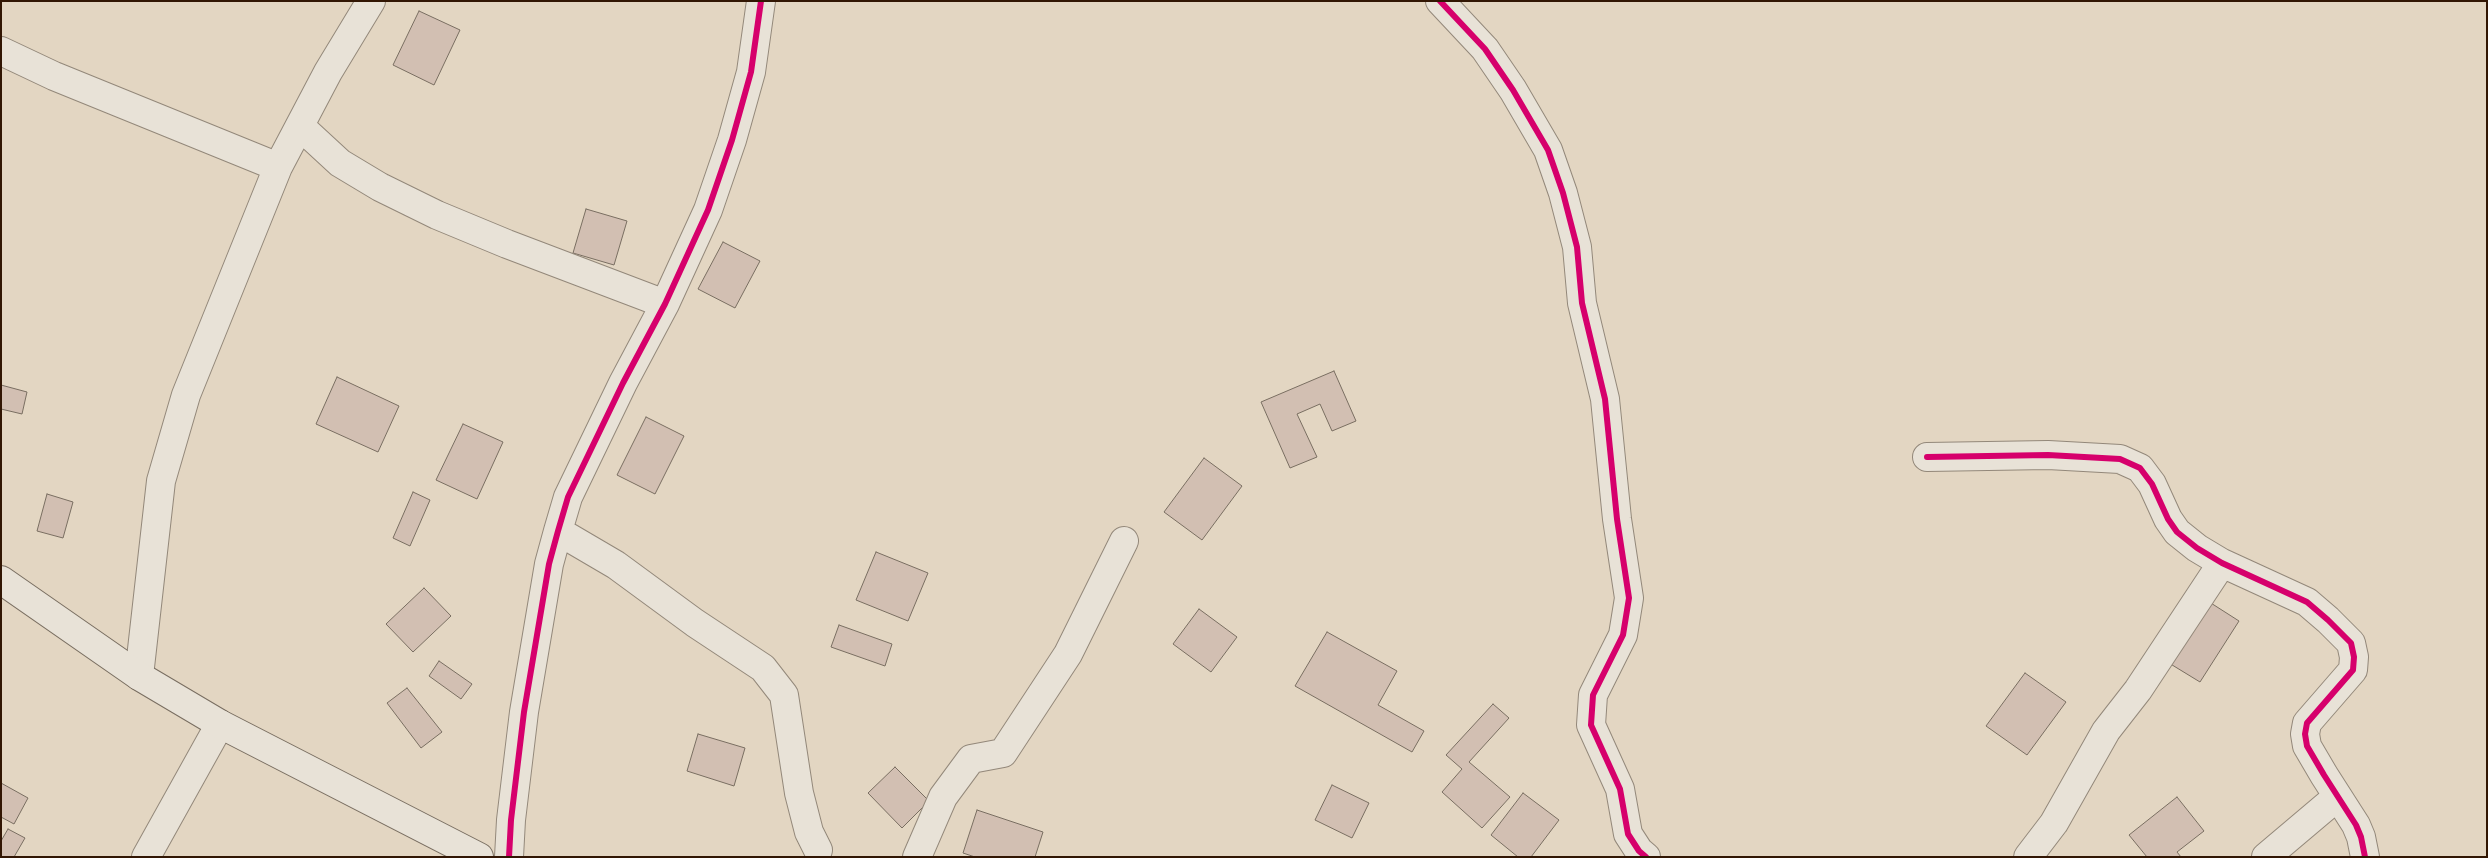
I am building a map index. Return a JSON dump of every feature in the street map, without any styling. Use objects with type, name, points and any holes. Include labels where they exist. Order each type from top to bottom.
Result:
[{"type":"street","points":[[139,676],[161,481],[186,395],[278,167],[301,127],[328,72],[371,1]]},
{"type":"street","points":[[509,857],[511,820],[524,712],[547,573],[568,497],[623,383],[665,304],[708,210],[732,140],[751,72],[761,1]]},
{"type":"street","points":[[1440,1],[1485,50],[1513,90],[1548,150],[1563,193],[1577,247],[1582,302],[1604,399],[1617,519],[1629,598],[1623,635],[1593,695],[1591,725],[1620,789],[1628,834],[1639,851],[1646,857]]},
{"type":"street","points":[[1,51],[54,76],[278,167]]},
{"type":"street","points":[[301,127],[340,163],[380,187],[429,211],[507,244],[665,304]]},
{"type":"street","points":[[1927,457],[2048,455],[2120,459],[2140,468],[2152,484],[2168,519],[2178,532],[2222,563],[2307,602],[2351,643],[2354,657],[2353,670],[2307,722],[2305,734],[2307,746],[2356,825],[2361,837],[2365,857]]},
{"type":"street","points":[[558,531],[616,564],[695,623],[763,668],[784,695],[799,793],[809,832],[818,850]]},
{"type":"street","points":[[917,857],[943,797],[971,759],[1003,753],[1068,654],[1124,541]]},
{"type":"street","points":[[2028,857],[2054,823],[2106,731],[2138,690],[2222,563]]},
{"type":"street","points":[[1,580],[139,676],[220,724],[479,857]]},
{"type":"street","points":[[146,857],[220,724]]},
{"type":"street","points":[[2266,857],[2337,797]]},
{"type":"building","points":[[419,11],[460,30],[434,85],[393,65]]},
{"type":"building","points":[[586,209],[627,221],[614,265],[573,253]]},
{"type":"building","points":[[723,242],[760,261],[735,308],[698,289]]},
{"type":"building","points":[[1334,371],[1356,421],[1332,431],[1320,404],[1297,414],[1317,457],[1290,468],[1261,402]]},
{"type":"building","points":[[337,377],[399,406],[378,452],[316,424]]},
{"type":"building","points":[[1,385],[27,392],[22,414],[1,409]]},
{"type":"building","points":[[646,417],[684,436],[655,494],[617,475]]},
{"type":"building","points":[[463,424],[503,442],[477,499],[436,480]]},
{"type":"building","points":[[1204,458],[1242,486],[1202,540],[1164,512]]},
{"type":"building","points":[[413,492],[430,500],[410,546],[393,538]]},
{"type":"building","points":[[47,494],[73,502],[63,538],[37,531]]},
{"type":"building","points":[[876,552],[928,573],[908,621],[856,600]]},
{"type":"building","points":[[424,588],[451,616],[413,652],[386,624]]},
{"type":"building","points":[[2203,598],[2239,621],[2200,682],[2164,660]]},
{"type":"building","points":[[1199,609],[1237,637],[1211,672],[1173,644]]},
{"type":"building","points":[[839,625],[892,644],[885,666],[831,647]]},
{"type":"building","points":[[1327,632],[1397,671],[1378,705],[1424,731],[1412,752],[1295,686]]},
{"type":"building","points":[[439,661],[472,684],[461,699],[429,676]]},
{"type":"building","points":[[2025,673],[2066,702],[2027,755],[1986,726]]},
{"type":"building","points":[[407,688],[442,732],[421,748],[387,703]]},
{"type":"building","points":[[1493,704],[1509,718],[1469,762],[1510,797],[1482,828],[1442,792],[1462,769],[1446,755]]},
{"type":"building","points":[[698,734],[745,748],[734,786],[687,771]]},
{"type":"building","points":[[895,767],[929,801],[902,828],[868,793]]},
{"type":"building","points":[[1,783],[28,798],[14,824],[1,817]]},
{"type":"building","points":[[1332,785],[1369,803],[1352,838],[1315,820]]},
{"type":"building","points":[[1523,793],[1559,820],[1531,857],[1518,857],[1491,835]]},
{"type":"building","points":[[2177,797],[2204,831],[2177,852],[2181,857],[2147,857],[2129,835]]},
{"type":"building","points":[[977,810],[1043,832],[1035,857],[975,857],[963,853]]},
{"type":"building","points":[[8,829],[25,838],[14,857],[1,857],[1,841]]},
{"type":"cycle path","points":[[509,857],[511,820],[524,712],[549,564],[568,497],[623,383],[665,304],[708,210],[732,140],[751,72],[761,1]]},
{"type":"cycle path","points":[[1440,1],[1485,49],[1513,90],[1548,150],[1563,193],[1577,247],[1582,303],[1605,399],[1617,519],[1629,598],[1623,635],[1593,695],[1591,725],[1620,789],[1628,834],[1639,851],[1646,857]]},
{"type":"cycle path","points":[[1927,457],[2048,455],[2120,459],[2140,468],[2152,484],[2168,519],[2177,532],[2197,548],[2222,563],[2307,602],[2328,620],[2351,643],[2354,657],[2353,670],[2307,723],[2305,734],[2307,746],[2356,825],[2361,837],[2365,857]]}]
